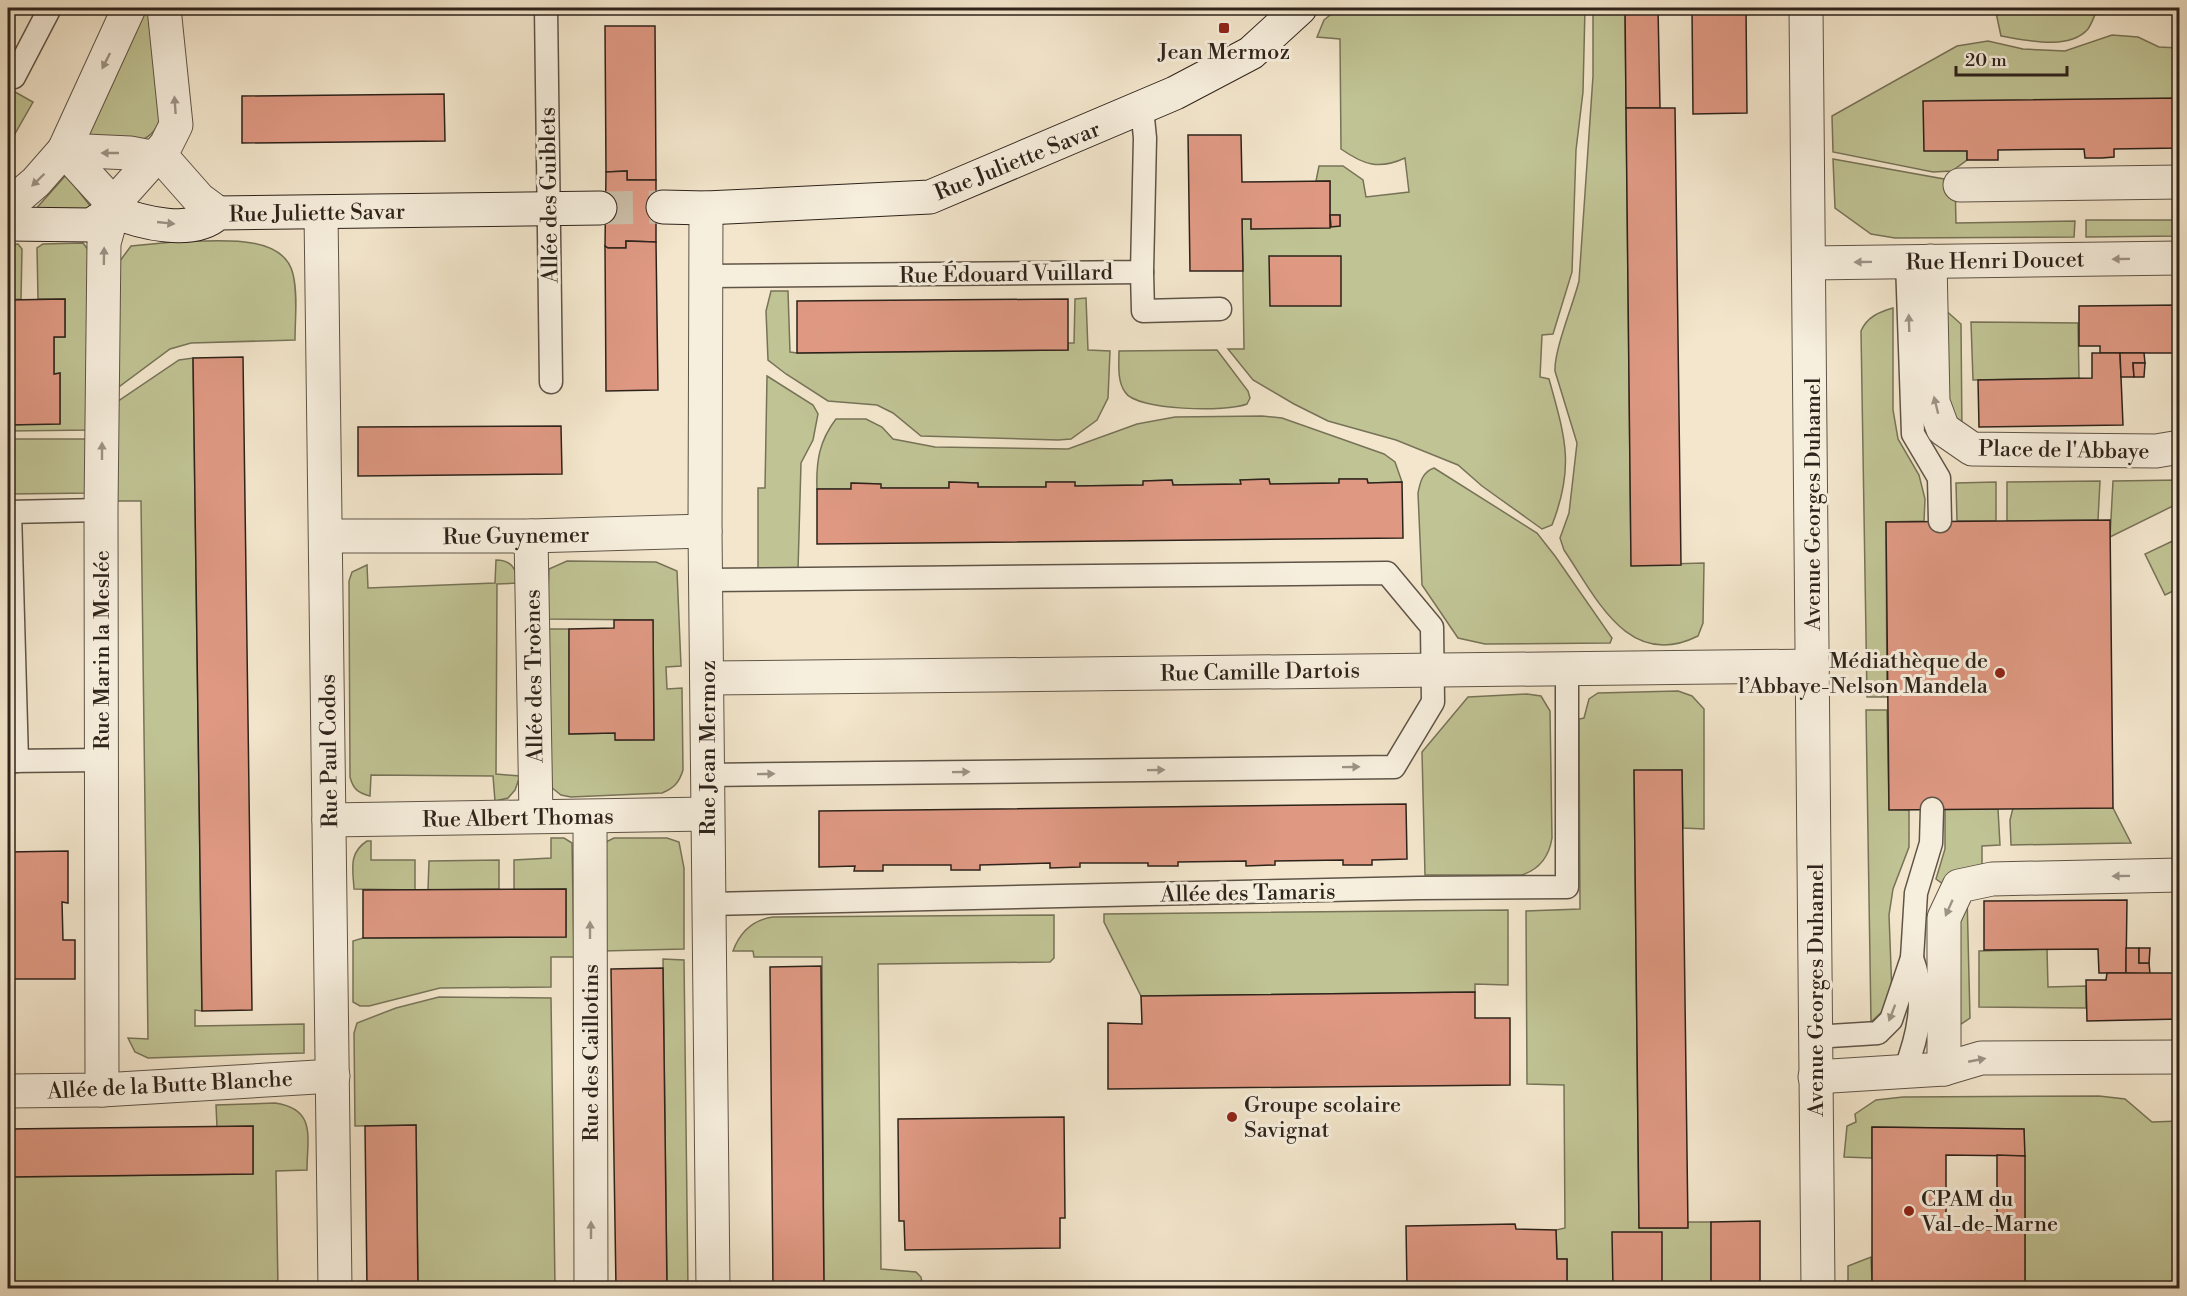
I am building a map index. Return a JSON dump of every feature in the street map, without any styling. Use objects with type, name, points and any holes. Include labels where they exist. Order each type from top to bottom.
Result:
[{"type":"street","points":[[8,206],[44,174],[64,150],[129,8]]},
{"type":"street","points":[[8,224],[91,225],[113,211],[129,185],[156,158],[173,136],[176,125],[164,8]]},
{"type":"street","name":"Rue Juliette Savar","points":[[663,207],[706,208],[930,197],[1142,108],[1251,53],[1300,8]]},
{"type":"street","name":"Avenue Georges Duhamel","points":[[1806,8],[1818,1288]]},
{"type":"street","points":[[64,150],[130,153],[156,158],[169,165],[194,194],[218,213]]},
{"type":"street","points":[[64,150],[105,195],[113,211]]},
{"type":"street","points":[[1960,185],[2180,182]]},
{"type":"street","name":"Rue Juliette Savar","points":[[113,211],[132,219],[202,224],[218,213],[600,208]]},
{"type":"street","name":"Rue Jean Mermoz","points":[[706,208],[705,531],[713,1288]]},
{"type":"street","name":"Rue Marin la Meslée","points":[[102,1090],[101,510],[104,243],[113,211]]},
{"type":"street","name":"Rue Paul Codos","points":[[321,213],[335,1288]]},
{"type":"street","name":"Rue Henri Doucet","points":[[1810,263],[2180,258]]},
{"type":"street","name":"Place de l'Abbaye","points":[[1918,261],[1933,402],[1943,429],[1972,449],[2156,451],[2180,447]]},
{"type":"street","name":"Rue Guynemer","points":[[326,536],[531,536],[705,531]]},
{"type":"street","name":"Allée des Troènes","points":[[531,536],[536,816]]},
{"type":"street","name":"Rue Camille Dartois","points":[[707,678],[1433,668],[1813,666]]},
{"type":"street","name":"Rue Albert Thomas","points":[[329,820],[707,814]]},
{"type":"street","name":"Rue des Caillotins","points":[[590,817],[591,1288]]},
{"type":"street","points":[[1944,1069],[1944,918],[1959,886],[1992,879],[2180,875]]},
{"type":"street","points":[[1815,1077],[1944,1069],[1981,1058],[2180,1057]]},
{"type":"street","name":"Allée de la Butte Blanche","points":[[8,1091],[102,1090],[333,1076]]},
{"type":"lane","points":[[14,77],[50,8]]},
{"type":"lane","name":"Allée des Guiblets","points":[[546,8],[551,382]]},
{"type":"lane","name":"Rue Édouard Vuillard","points":[[706,276],[1142,272],[1145,138],[1142,108]]},
{"type":"lane","points":[[1918,261],[1913,434],[1939,478],[1940,521]]},
{"type":"lane","points":[[1142,272],[1143,311],[1220,309]]},
{"type":"lane","points":[[101,510],[9,512],[12,761],[101,760]]},
{"type":"lane","points":[[706,580],[1387,573],[1432,627],[1433,668],[1433,702],[1394,767],[708,775]]},
{"type":"lane","name":"Allée des Tamaris","points":[[710,904],[1395,888],[1567,887],[1567,668]]},
{"type":"lane","points":[[1814,1037],[1878,1033],[1891,1020],[1912,958],[1916,892],[1931,843],[1932,809]]},
{"type":"lane","points":[[1904,1073],[1918,1036],[1920,979],[1912,958]]},
{"type":"green space","points":[[144,8],[153,8],[159,122],[154,131],[142,140],[91,141],[85,127]]},
{"type":"green space","points":[[1339,8],[1585,8],[1583,92],[1576,150],[1572,272],[1553,334],[1542,335],[1540,377],[1549,379],[1565,452],[1563,485],[1552,525],[1542,529],[1482,486],[1458,465],[1396,440],[1328,421],[1294,404],[1253,380],[1228,349],[1244,349],[1242,219],[1251,219],[1251,229],[1340,226],[1340,215],[1330,215],[1330,181],[1316,181],[1319,166],[1343,166],[1363,180],[1366,197],[1409,192],[1405,158],[1379,165],[1357,159],[1341,149],[1340,39],[1317,37],[1324,20]]},
{"type":"green space","points":[[1593,8],[1625,8],[1631,565],[1704,563],[1703,623],[1698,636],[1673,644],[1652,644],[1633,637],[1617,624],[1589,588],[1564,550],[1560,538],[1569,513],[1577,443],[1555,371],[1555,362],[1579,281],[1593,76]]},
{"type":"green space","points":[[1995,8],[2098,8],[2088,29],[2080,36],[2070,40],[2046,42],[2001,36]]},
{"type":"green space","points":[[2112,35],[2138,37],[2159,47],[2179,48],[2179,98],[1967,151],[1967,160],[1952,171],[1933,172],[1833,152],[1832,116],[1957,46],[1988,41],[2023,49],[2065,51]]},
{"type":"green space","points":[[8,88],[33,102],[8,146]]},
{"type":"green space","points":[[1833,159],[1955,181],[1956,223],[2075,221],[2074,237],[1895,238],[1871,234],[1835,208]]},
{"type":"green space","points":[[66,175],[91,207],[34,211]]},
{"type":"green space","points":[[2086,220],[2179,220],[2179,236],[2086,237]]},
{"type":"green space","points":[[173,242],[242,242],[275,250],[286,260],[295,282],[295,340],[191,343],[170,349],[116,389],[114,269],[131,246]]},
{"type":"green space","points":[[83,243],[89,251],[92,430],[8,431],[8,425],[60,423],[60,374],[54,374],[54,337],[65,337],[65,299],[38,299],[37,248],[43,244]]},
{"type":"green space","points":[[18,244],[22,249],[21,299],[8,300],[8,245]]},
{"type":"green space","points":[[771,291],[788,291],[790,352],[797,353],[1068,350],[1068,343],[1074,343],[1075,299],[1086,298],[1088,350],[1110,351],[1108,398],[1097,420],[1071,439],[921,436],[893,413],[877,405],[828,401],[768,360],[766,311]]},
{"type":"green space","points":[[1893,308],[1893,410],[1898,439],[1919,475],[1925,499],[1924,521],[1886,522],[1887,697],[1867,697],[1861,331],[1874,316]]},
{"type":"green space","points":[[1943,308],[1961,324],[1962,434],[1947,416]]},
{"type":"green space","points":[[1971,322],[2078,323],[2079,378],[1973,380]]},
{"type":"green space","points":[[1217,350],[1248,391],[1250,398],[1247,404],[1237,407],[1203,409],[1163,406],[1133,398],[1122,388],[1119,351]]},
{"type":"green space","points":[[193,358],[202,1011],[195,1010],[195,1026],[304,1024],[304,1053],[148,1058],[135,1052],[128,1038],[148,1039],[141,501],[114,501],[114,404],[179,360]]},
{"type":"green space","points":[[767,376],[813,405],[818,414],[813,440],[801,463],[798,570],[758,569],[758,488],[765,488]]},
{"type":"green space","points":[[1262,416],[1282,418],[1384,454],[1395,462],[1402,482],[1368,483],[1367,479],[1339,479],[1339,483],[1270,484],[1269,479],[1241,480],[1241,484],[1173,485],[1172,480],[1144,481],[1143,485],[1075,486],[1074,482],[1046,482],[1046,487],[978,487],[978,483],[949,482],[949,488],[881,488],[880,484],[852,483],[851,489],[817,489],[817,470],[822,444],[836,419],[866,419],[882,427],[893,439],[935,447],[1068,449],[1137,424],[1175,417]]},
{"type":"green space","points":[[8,439],[93,439],[93,493],[8,494]]},
{"type":"green space","points":[[1434,468],[1537,533],[1612,638],[1610,643],[1485,644],[1458,638],[1422,585],[1418,493],[1424,475]]},
{"type":"green space","points":[[2179,480],[2179,503],[2110,537],[2113,481]]},
{"type":"green space","points":[[2100,481],[2098,520],[2007,521],[2007,482]]},
{"type":"green space","points":[[1996,482],[1996,521],[1957,521],[1956,483]]},
{"type":"green space","points":[[2179,538],[2179,588],[2165,595],[2145,554]]},
{"type":"green space","points":[[496,560],[512,566],[518,583],[497,584],[496,774],[520,776],[515,790],[508,798],[495,801],[493,776],[371,775],[370,796],[359,792],[350,777],[349,581],[352,572],[367,565],[368,588],[495,583]]},
{"type":"green space","points":[[567,561],[656,562],[677,571],[681,666],[666,667],[667,689],[682,688],[683,770],[676,784],[662,793],[571,797],[561,795],[551,787],[547,629],[569,629],[569,734],[615,733],[616,740],[654,739],[653,620],[547,619],[549,569]]},
{"type":"green space","points":[[1678,691],[1692,696],[1704,709],[1704,829],[1683,828],[1682,770],[1634,771],[1639,1228],[1687,1228],[1688,1222],[1711,1222],[1711,1288],[1567,1288],[1567,1259],[1557,1259],[1556,1230],[1565,1228],[1564,1085],[1527,1084],[1526,911],[1580,909],[1579,719],[1584,718],[1589,699],[1598,693]]},
{"type":"green space","points":[[1527,694],[1541,696],[1550,711],[1552,838],[1549,851],[1539,866],[1522,875],[1425,875],[1422,752],[1468,697]]},
{"type":"green space","points":[[1866,710],[1887,710],[1889,809],[1909,810],[1909,847],[1893,889],[1889,915],[1892,994],[1885,1009],[1871,1022]]},
{"type":"green space","points":[[2013,808],[2113,808],[2131,843],[2011,845],[2010,820]]},
{"type":"green space","points":[[1945,809],[1998,809],[2000,845],[1982,846],[1982,866],[1961,870],[1943,884],[1936,879],[1945,849]]},
{"type":"green space","points":[[551,838],[564,838],[572,843],[574,957],[551,957],[551,987],[440,988],[369,1006],[360,1006],[353,1002],[353,941],[363,938],[566,937],[566,889],[514,890],[514,860],[551,858]]},
{"type":"green space","points":[[614,838],[667,838],[679,842],[684,868],[684,949],[603,951],[604,843]]},
{"type":"green space","points":[[367,841],[371,841],[371,860],[415,860],[415,890],[354,889],[354,856]]},
{"type":"green space","points":[[499,860],[499,889],[428,890],[429,861]]},
{"type":"green space","points":[[1967,895],[1970,1018],[1955,1028],[1957,903]]},
{"type":"green space","points":[[1508,910],[1508,985],[1475,984],[1475,992],[1141,996],[1104,922],[1104,914]]},
{"type":"green space","points":[[1054,915],[1054,958],[1050,962],[878,964],[881,1269],[916,1272],[921,1277],[923,1288],[824,1288],[822,957],[754,957],[753,951],[733,951],[739,938],[753,924],[773,917]]},
{"type":"green space","points":[[2047,949],[2048,987],[2086,986],[2086,1008],[1979,1007],[1979,951]]},
{"type":"green space","points":[[663,959],[684,960],[688,1288],[667,1288]]},
{"type":"green space","points":[[439,997],[551,998],[555,1288],[418,1288],[416,1125],[355,1126],[354,1033],[357,1023],[396,1008]]},
{"type":"green space","points":[[2099,1096],[2125,1099],[2152,1122],[2179,1121],[2179,1288],[1848,1288],[1848,1266],[1871,1257],[1872,1283],[2025,1283],[2024,1129],[1872,1127],[1872,1158],[1844,1157],[1847,1126],[1856,1122],[1855,1114],[1876,1100],[1903,1097]]},
{"type":"green space","points":[[275,1103],[288,1106],[304,1118],[308,1136],[307,1170],[276,1171],[278,1288],[8,1288],[8,1177],[253,1174],[253,1126],[217,1127],[216,1105]]},
{"type":"building","points":[[1625,8],[1658,8],[1660,108],[1626,108]]},
{"type":"building","points":[[1692,8],[1746,8],[1747,113],[1693,114]]},
{"type":"building","points":[[605,26],[655,26],[656,180],[627,180],[627,171],[606,172]]},
{"type":"building","points":[[444,94],[445,141],[242,143],[242,96]]},
{"type":"building","points":[[2180,98],[2180,148],[2114,149],[2114,157],[2102,158],[2085,158],[2084,149],[1998,150],[1998,160],[1967,160],[1967,151],[1924,151],[1923,101]]},
{"type":"building","points":[[1626,108],[1675,108],[1681,565],[1631,566]]},
{"type":"building","points":[[1188,135],[1241,135],[1242,182],[1330,181],[1330,228],[1251,229],[1251,219],[1242,219],[1243,271],[1190,271]]},
{"type":"building","points":[[627,171],[627,180],[656,180],[656,242],[626,241],[626,248],[608,248],[605,246],[606,172]]},
{"type":"building","points":[[1330,215],[1340,215],[1340,226],[1331,227]]},
{"type":"building","points":[[626,241],[656,242],[658,390],[606,391],[605,246],[626,248]]},
{"type":"building","points":[[1269,256],[1341,256],[1341,306],[1270,306]]},
{"type":"building","points":[[65,299],[65,337],[54,337],[54,374],[60,373],[60,424],[8,425],[8,300]]},
{"type":"building","points":[[1068,299],[1068,350],[797,353],[797,301]]},
{"type":"building","points":[[2180,305],[2180,353],[2100,353],[2100,346],[2079,346],[2079,306]]},
{"type":"building","points":[[2092,353],[2120,353],[2123,425],[1979,427],[1978,380],[2092,378]]},
{"type":"building","points":[[2120,353],[2144,353],[2145,363],[2133,363],[2134,377],[2121,377]]},
{"type":"building","points":[[243,357],[252,1010],[202,1011],[193,358]]},
{"type":"building","points":[[2133,363],[2145,363],[2144,377],[2134,377]]},
{"type":"building","points":[[561,426],[562,474],[358,476],[358,427]]},
{"type":"building","points":[[1269,479],[1270,484],[1339,483],[1339,479],[1367,479],[1368,483],[1402,482],[1403,538],[817,544],[817,489],[851,489],[851,483],[881,484],[881,488],[949,488],[949,482],[978,483],[978,487],[1046,487],[1046,482],[1075,482],[1075,486],[1143,485],[1143,481],[1172,480],[1173,485],[1241,484],[1240,480]]},
{"type":"building","name":"Médiathèque de l’Abbaye-Nelson Mandela","points":[[2110,520],[2113,808],[1889,810],[1886,522]]},
{"type":"building","points":[[614,620],[653,620],[654,740],[615,740],[615,733],[569,734],[569,629],[614,628]]},
{"type":"building","points":[[1634,770],[1682,770],[1688,1228],[1639,1228]]},
{"type":"building","points":[[1406,804],[1407,859],[1372,860],[1372,865],[1343,865],[1343,860],[1275,861],[1275,865],[1246,866],[1246,861],[1178,862],[1178,866],[1148,866],[1148,863],[1080,863],[1080,867],[1050,868],[1050,863],[980,865],[980,870],[951,870],[951,865],[883,865],[883,871],[854,871],[855,866],[819,867],[819,811]]},
{"type":"building","points":[[68,851],[68,903],[62,902],[63,940],[75,940],[75,979],[8,979],[8,852]]},
{"type":"building","points":[[566,889],[566,937],[363,938],[363,890]]},
{"type":"building","points":[[2127,900],[2126,973],[2099,973],[2098,949],[1984,950],[1984,901]]},
{"type":"building","points":[[2126,948],[2139,948],[2139,963],[2149,963],[2150,974],[2126,973]]},
{"type":"building","points":[[2139,948],[2150,948],[2149,963],[2139,963]]},
{"type":"building","points":[[821,966],[824,1288],[773,1288],[770,967]]},
{"type":"building","points":[[663,968],[667,1288],[616,1288],[611,969]]},
{"type":"building","points":[[2107,973],[2180,973],[2180,1019],[2087,1021],[2086,980],[2106,980]]},
{"type":"building","points":[[1475,992],[1475,1018],[1510,1018],[1510,1085],[1108,1089],[1108,1023],[1142,1024],[1141,996]]},
{"type":"building","points":[[1064,1117],[1065,1218],[1060,1218],[1060,1248],[905,1250],[904,1221],[899,1221],[898,1119]]},
{"type":"building","points":[[416,1125],[418,1288],[367,1288],[365,1126]]},
{"type":"building","points":[[253,1126],[253,1174],[8,1177],[8,1129]]},
{"type":"building","name":"CPAM du Val-de-Marne","points":[[1872,1127],[2024,1129],[2025,1156],[1946,1155],[1946,1229],[2025,1230],[2025,1283],[1872,1283]]},
{"type":"building","points":[[1997,1155],[2025,1156],[2025,1230],[1997,1230]]},
{"type":"building","points":[[1760,1221],[1760,1288],[1711,1288],[1711,1222]]},
{"type":"building","points":[[1515,1224],[1516,1229],[1556,1230],[1557,1259],[1567,1259],[1567,1288],[1407,1288],[1406,1226]]},
{"type":"building","points":[[1612,1232],[1662,1232],[1662,1288],[1613,1288]]},
{"type":"tunnel","points":[[600,208],[663,207]]},
{"type":"place","name":"Jean Mermoz","points":[[1224,28]]},
{"type":"place","name":"Médiathèque de l’Abbaye-Nelson Mandela","points":[[2000,673]]},
{"type":"place","name":"Groupe scolaire Savignat","points":[[1232,1117]]},
{"type":"place","name":"CPAM du Val-de-Marne","points":[[1909,1211]]}]
